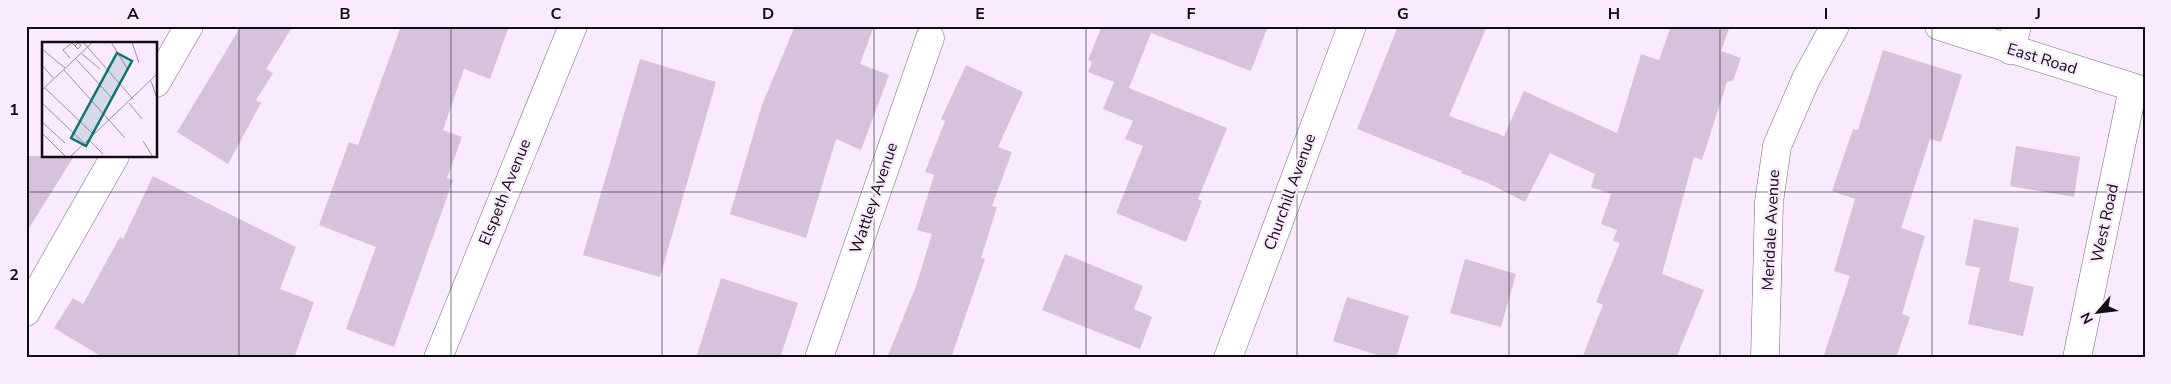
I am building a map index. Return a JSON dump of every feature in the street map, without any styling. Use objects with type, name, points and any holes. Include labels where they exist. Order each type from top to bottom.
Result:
[{"type":"street","points":[[158,79],[188,26]]},
{"type":"street","name":"Elspeth Avenue","points":[[438,358],[572,26]]},
{"type":"street","name":"Churchill Avenue","points":[[1228,358],[1352,26]]},
{"type":"street","name":"Meridale Avenue","points":[[1765,358],[1770,202],[1777,146],[1806,79],[1835,26]]},
{"type":"street","name":"East Road","points":[[1940,26],[2013,38],[2139,90]]},
{"type":"street","name":"Wattley Avenue","points":[[819,358],[930,38]]},
{"type":"street","name":"West Road","points":[[2077,358],[2139,90]]},
{"type":"street","points":[[26,312],[114,158]]},
{"type":"building","points":[[241,26],[293,26],[266,69],[273,73],[256,100],[261,103],[228,164],[177,132]]},
{"type":"building","points":[[401,26],[509,26],[490,79],[464,69],[443,130],[462,137],[447,178],[453,180],[394,347],[346,329],[376,247],[319,225],[349,142],[358,145]]},
{"type":"building","points":[[795,26],[874,26],[860,64],[889,75],[861,150],[836,139],[806,238],[730,214],[762,105]]},
{"type":"building","points":[[1102,26],[1268,26],[1251,71],[1151,33],[1129,88],[1227,128],[1198,199],[1202,201],[1186,242],[1116,213],[1143,146],[1125,139],[1133,121],[1103,109],[1114,82],[1088,72],[1092,62],[1088,60]]},
{"type":"building","points":[[1398,26],[1487,26],[1449,116],[1504,136],[1524,91],[1617,133],[1641,54],[1659,60],[1671,26],[1730,26],[1721,51],[1741,58],[1733,81],[1727,82],[1702,160],[1694,157],[1662,274],[1704,290],[1676,358],[1582,358],[1603,305],[1596,302],[1620,243],[1613,241],[1617,230],[1601,224],[1611,194],[1591,187],[1595,174],[1550,153],[1525,202],[1488,183],[1461,173],[1462,171],[1357,129]]},
{"type":"building","points":[[1883,50],[1962,75],[1941,142],[1930,139],[1901,228],[1925,236],[1902,314],[1910,317],[1896,358],[1823,358],[1850,276],[1834,271],[1855,199],[1832,191],[1853,129],[1858,130]]},
{"type":"building","points":[[640,59],[716,82],[660,277],[583,255]]},
{"type":"building","points":[[966,65],[1023,92],[998,147],[1012,152],[992,206],[997,207],[981,258],[985,259],[951,358],[887,358],[916,286],[932,234],[917,230],[934,175],[925,172],[945,121],[941,119]]},
{"type":"building","points":[[2016,146],[2080,157],[2074,197],[2010,186]]},
{"type":"building","points":[[26,156],[73,158],[26,233]]},
{"type":"building","points":[[153,176],[296,247],[280,289],[314,302],[294,358],[104,358],[54,328],[73,298],[83,304],[120,237],[123,239]]},
{"type":"building","points":[[1974,219],[2019,228],[2009,281],[2034,287],[2023,336],[1968,324],[1980,268],[1965,265]]},
{"type":"building","points":[[1065,254],[1143,286],[1134,309],[1152,317],[1140,349],[1042,310]]},
{"type":"building","points":[[1465,259],[1516,274],[1501,327],[1450,313]]},
{"type":"building","points":[[721,278],[798,303],[780,358],[696,358]]},
{"type":"building","points":[[1347,297],[1409,316],[1396,358],[1387,358],[1333,341]]}]
